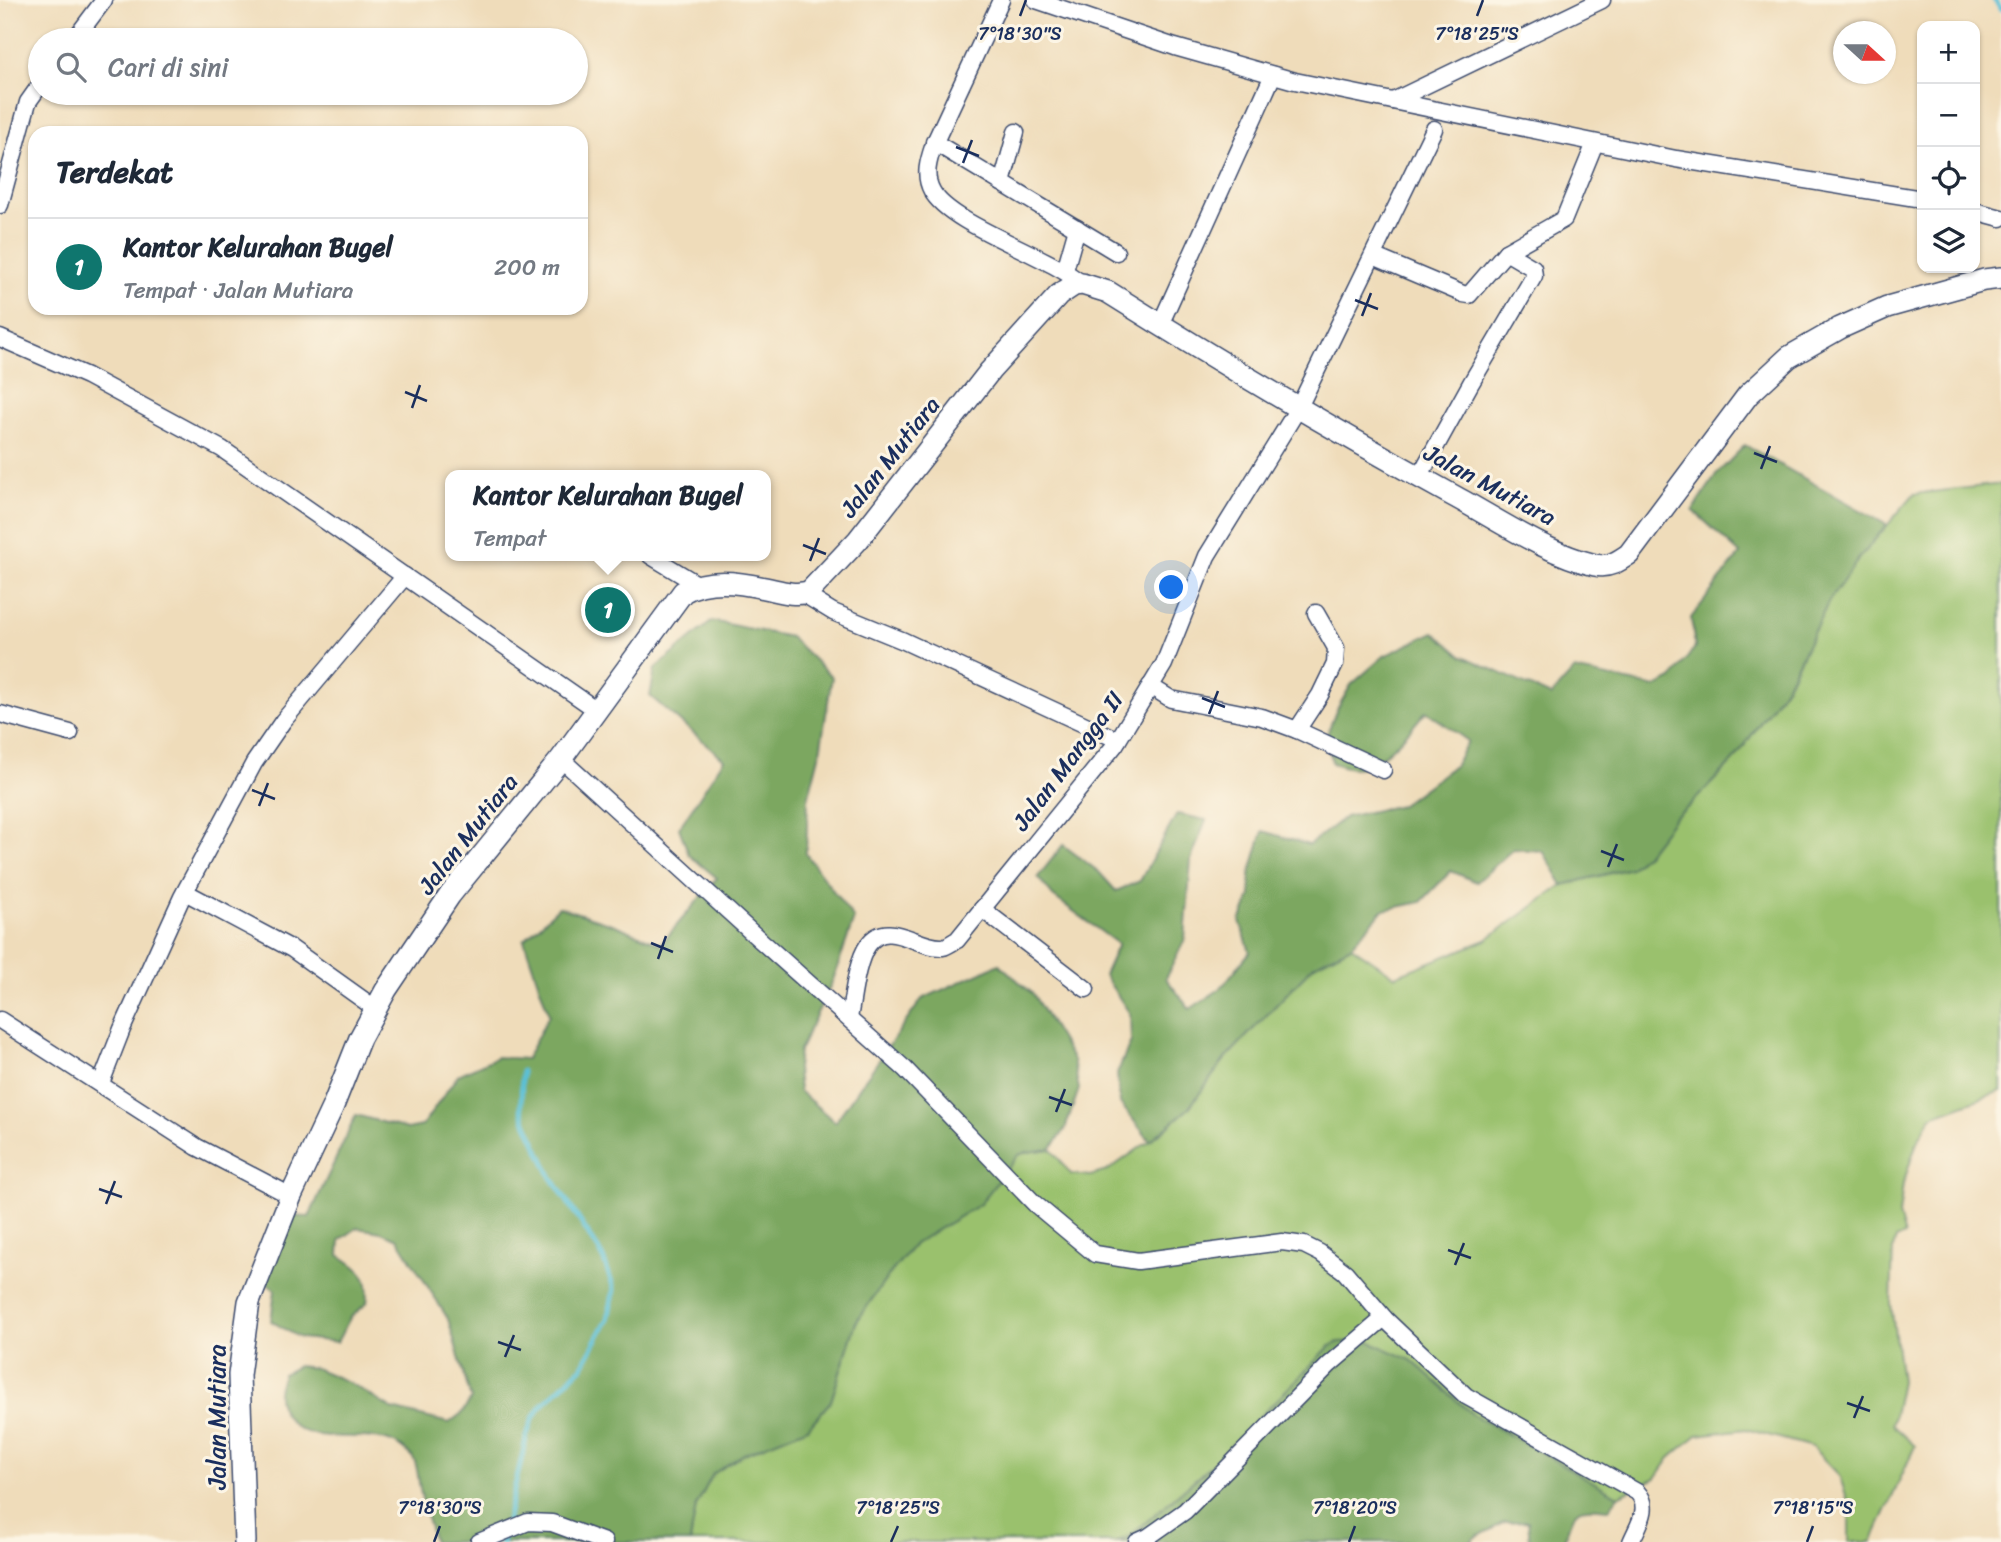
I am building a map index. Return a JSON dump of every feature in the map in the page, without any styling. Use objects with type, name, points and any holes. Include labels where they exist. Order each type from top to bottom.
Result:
[{"type":"street","points":[[83,28],[104,0]]},
{"type":"street","points":[[1000,0],[934,142],[926,167],[931,190],[951,212],[1073,277],[1077,228]]},
{"type":"street","points":[[1036,0],[1175,47],[1273,75],[1676,159],[1917,198]]},
{"type":"street","points":[[1393,100],[1602,0]]},
{"type":"street","points":[[1160,325],[1273,75]]},
{"type":"street","points":[[0,205],[28,102]]},
{"type":"street","name":"Jalan Mangga II","points":[[849,1018],[862,956],[868,944],[879,934],[894,933],[932,946],[945,947],[957,940],[1118,740],[1164,664],[1207,556],[1299,407],[1434,129]]},
{"type":"street","points":[[1002,183],[1016,132]]},
{"type":"street","points":[[934,142],[1116,252]]},
{"type":"street","points":[[1373,256],[1467,296],[1506,252],[1564,219],[1595,143]]},
{"type":"street","points":[[1980,212],[2001,218]]},
{"type":"street","points":[[1419,477],[1534,276],[1533,268],[1506,252]]},
{"type":"street","name":"Jalan Mutiara","points":[[1073,277],[1108,292],[1419,477],[1539,542],[1598,566],[1612,565],[1629,554],[1748,395],[1789,357],[1840,328],[1888,307],[1984,279],[2001,278]]},
{"type":"street","name":"Jalan Mutiara","points":[[803,593],[809,592],[818,584],[858,540],[990,371],[1059,295],[1074,285],[1073,277]]},
{"type":"street","points":[[0,338],[87,376],[222,449],[598,711]]},
{"type":"street","points":[[659,561],[697,584],[719,582],[751,585],[790,594],[803,593],[833,612],[904,641],[1118,740]]},
{"type":"street","points":[[101,1083],[122,1030],[186,892],[254,763],[283,721],[405,576]]},
{"type":"street","name":"Jalan Mutiara","points":[[245,1542],[239,1376],[249,1302],[291,1196],[333,1106],[360,1038],[450,895],[598,711],[683,592],[697,584]]},
{"type":"street","points":[[1297,730],[1320,695],[1335,664],[1336,648],[1316,613]]},
{"type":"street","points":[[1150,686],[1171,699],[1262,717],[1384,770]]},
{"type":"street","points":[[0,714],[70,733]]},
{"type":"street","points":[[561,759],[905,1069],[1035,1204],[1094,1254],[1139,1261],[1282,1242],[1304,1245],[1320,1253],[1345,1272],[1384,1318],[1466,1396],[1637,1492],[1643,1498],[1645,1507],[1631,1542]]},
{"type":"street","points":[[186,892],[292,948],[376,1009]]},
{"type":"street","points":[[982,909],[1086,989]]},
{"type":"street","points":[[0,1020],[197,1147],[291,1196]]},
{"type":"street","points":[[1137,1542],[1185,1511],[1329,1365],[1384,1318]]},
{"type":"street","points":[[479,1542],[528,1521],[552,1523],[604,1542]]},
{"type":"green space","points":[[1745,445],[1887,525],[1829,601],[1788,683],[1734,760],[1674,818],[1647,853],[1630,868],[1563,885],[1543,851],[1513,849],[1477,882],[1451,871],[1421,902],[1383,910],[1351,946],[1314,965],[1225,1059],[1188,1109],[1150,1141],[1120,1103],[1117,1074],[1131,1041],[1130,1014],[1104,975],[1118,944],[1053,896],[1038,877],[1063,845],[1099,872],[1116,891],[1140,881],[1177,814],[1206,820],[1191,860],[1185,939],[1166,978],[1190,1009],[1220,989],[1250,952],[1240,921],[1251,896],[1250,875],[1263,831],[1309,845],[1345,817],[1401,805],[1455,765],[1468,741],[1426,711],[1394,746],[1374,762],[1354,768],[1332,763],[1327,734],[1351,685],[1384,656],[1434,632],[1461,655],[1551,696],[1574,670],[1656,687],[1672,679],[1695,647],[1691,618],[1740,554],[1693,510],[1717,474]]},
{"type":"green space","points":[[2001,484],[2001,1091],[1932,1116],[1917,1142],[1903,1184],[1899,1215],[1905,1235],[1896,1239],[1893,1248],[1891,1304],[1901,1381],[1892,1425],[1915,1446],[1872,1542],[1849,1542],[1849,1504],[1839,1475],[1812,1447],[1746,1429],[1697,1435],[1670,1458],[1656,1478],[1618,1496],[1472,1414],[1411,1360],[1330,1346],[1214,1463],[1129,1537],[1116,1542],[690,1542],[696,1506],[713,1474],[744,1454],[808,1428],[831,1401],[856,1323],[888,1276],[914,1244],[980,1204],[1018,1155],[1051,1149],[1071,1174],[1090,1176],[1107,1171],[1159,1134],[1188,1109],[1225,1059],[1314,965],[1351,946],[1395,976],[1486,940],[1563,885],[1630,868],[1647,853],[1674,818],[1734,760],[1788,684],[1829,601],[1860,557],[1914,494]]},
{"type":"green space","points":[[712,621],[790,637],[832,677],[820,752],[808,799],[806,854],[854,919],[833,980],[799,1051],[799,1091],[835,1122],[922,999],[999,964],[1033,994],[1073,1060],[1079,1089],[1065,1129],[1051,1149],[1018,1155],[980,1204],[914,1244],[888,1276],[856,1322],[831,1401],[808,1428],[744,1454],[713,1474],[696,1506],[690,1542],[434,1542],[413,1458],[399,1445],[383,1439],[309,1433],[294,1425],[282,1410],[278,1396],[283,1374],[298,1366],[315,1368],[348,1382],[392,1409],[449,1423],[462,1413],[471,1399],[448,1319],[398,1239],[381,1232],[357,1228],[340,1240],[339,1255],[363,1274],[368,1294],[367,1303],[350,1318],[337,1342],[300,1338],[271,1321],[275,1290],[262,1280],[288,1216],[309,1217],[356,1115],[407,1129],[422,1126],[458,1075],[497,1057],[526,1059],[549,1015],[524,940],[559,907],[615,925],[661,944],[717,878],[689,855],[679,828],[724,759],[650,696],[655,669]]},
{"type":"green space","points":[[1369,1341],[1411,1360],[1472,1414],[1618,1496],[1609,1509],[1588,1508],[1577,1512],[1563,1542],[1530,1542],[1528,1521],[1505,1522],[1473,1539],[1473,1542],[1116,1542],[1129,1537],[1214,1463],[1330,1346],[1339,1342]]},
{"type":"waterway","points":[[1994,0],[2001,9]]},
{"type":"waterway","points":[[502,1542],[533,1418],[543,1404],[581,1368],[608,1319],[614,1289],[602,1255],[552,1178],[527,1124],[521,1108],[522,1071]]},
{"type":"place","name":"Kantor Kelurahan Bugel","points":[[608,610]]}]
